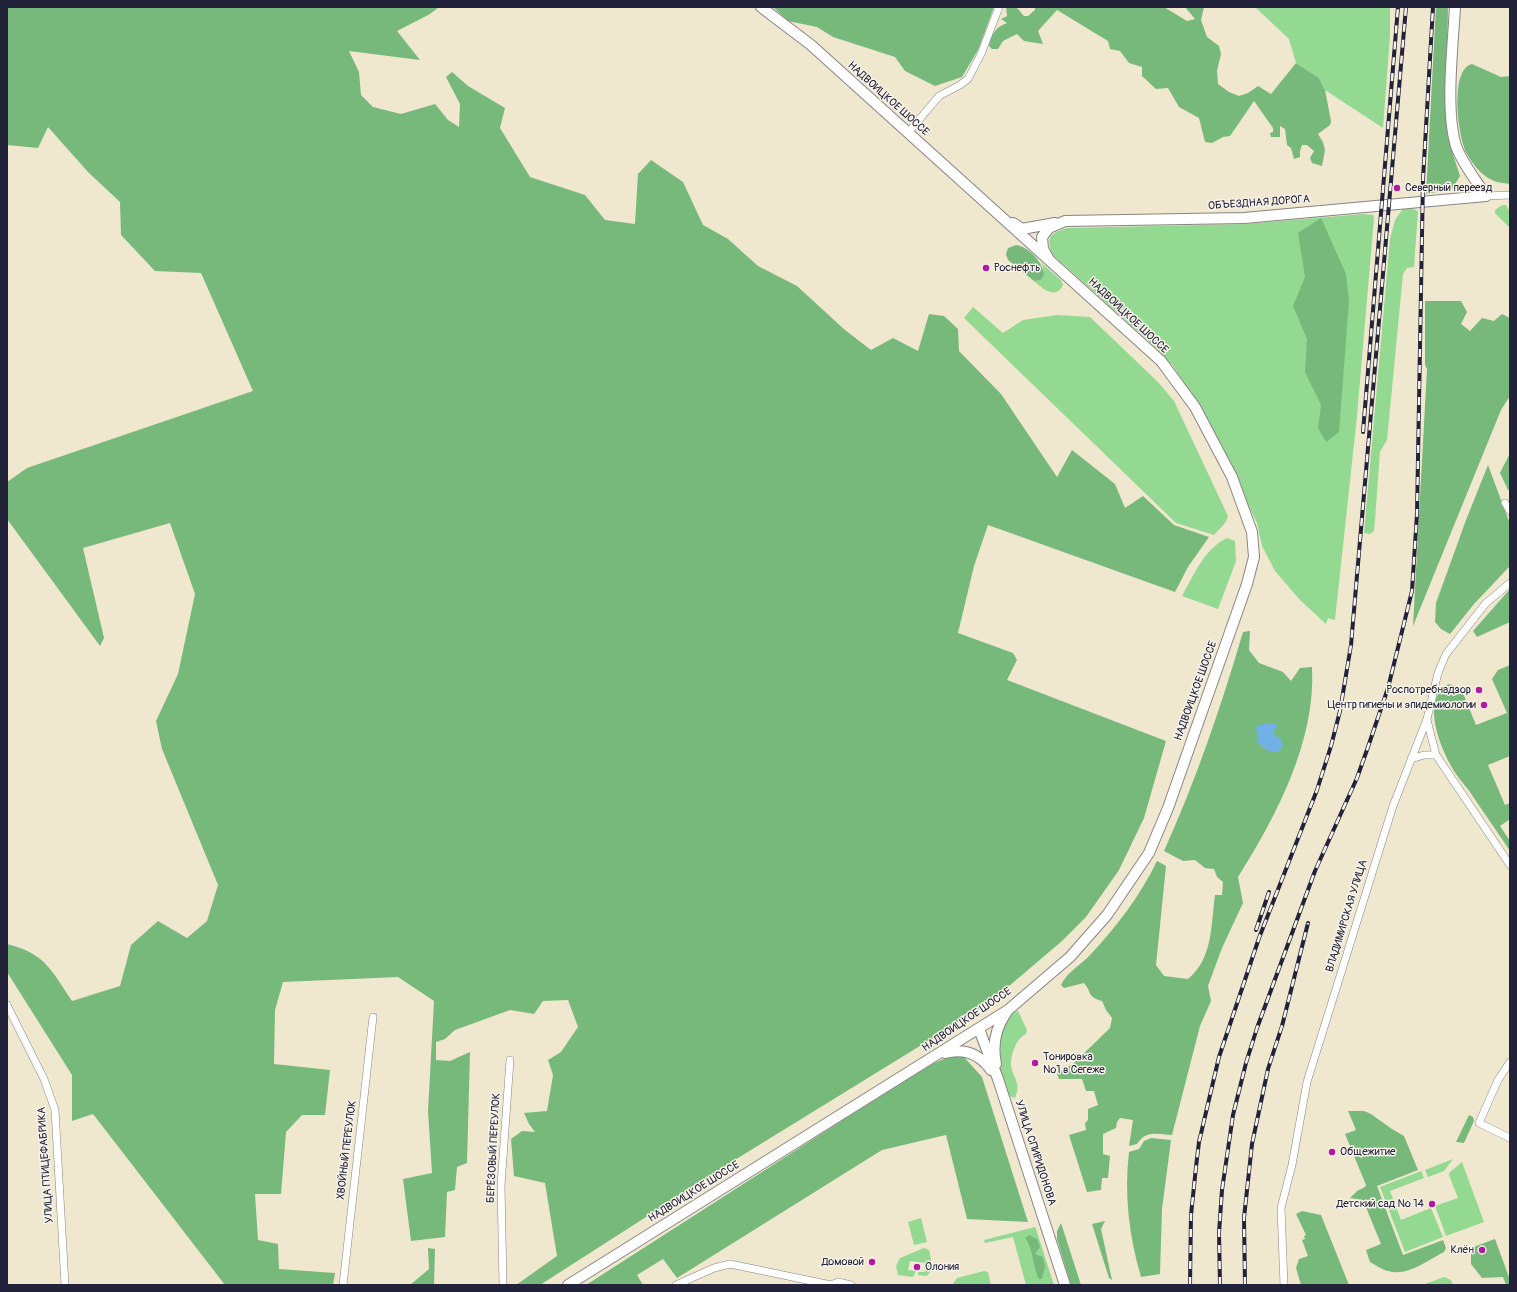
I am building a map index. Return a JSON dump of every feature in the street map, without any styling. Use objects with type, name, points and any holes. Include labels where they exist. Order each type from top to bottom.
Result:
[{"type":"main road","name":"НАДВОИЦКОЕ ШОССЕ","points":[[568,1285],[979,1029],[1008,1010],[1070,957],[1107,916],[1149,853],[1176,785],[1247,584],[1254,556],[1252,532],[1232,478],[1195,408],[1161,361],[811,46],[761,7]]},
{"type":"main road","points":[[1455,7],[1451,87],[1454,135],[1461,156],[1486,196]]},
{"type":"main road","name":"ОБЪЕЗДНАЯ ДОРОГА","points":[[1050,261],[1043,249],[1042,237],[1049,228],[1065,221],[1244,218],[1486,196]]},
{"type":"main road","points":[[996,213],[1022,229],[1065,221]]},
{"type":"main road","points":[[998,1079],[994,1039],[999,1023],[1008,1010]]},
{"type":"main road","name":"УЛИЦА СПИРИДОНОВА","points":[[979,1029],[998,1079],[1065,1285]]},
{"type":"main road","points":[[928,1060],[951,1052],[966,1051],[983,1059],[998,1079]]},
{"type":"street","points":[[908,133],[939,96],[968,79],[981,54],[999,7]]},
{"type":"street","name":"ОБЪЕЗДНАЯ ДОРОГА","points":[[1486,196],[1510,195]]},
{"type":"street","points":[[1505,503],[1510,511]]},
{"type":"street","name":"ВЛАДИМИРСКАЯ УЛИЦА","points":[[1284,1285],[1281,1208],[1292,1165],[1307,1082],[1393,806],[1427,719],[1438,673],[1446,654],[1486,603],[1510,583]]},
{"type":"street","points":[[1427,719],[1436,755],[1510,865]]},
{"type":"street","points":[[1411,759],[1424,755],[1436,755]]},
{"type":"street","name":"УЛИЦА ПТИЦЕФАБРИКА","points":[[7,1005],[44,1079],[55,1110],[65,1285]]},
{"type":"street","name":"ХВОЙНЫЙ ПЕРЕУЛОК","points":[[343,1285],[373,1017]]},
{"type":"street","name":"БЕРЁЗОВЫЙ ПЕРЕУЛОК","points":[[503,1285],[501,1185],[510,1060]]},
{"type":"street","points":[[1510,1062],[1498,1080],[1479,1123],[1510,1138]]},
{"type":"street","points":[[676,1285],[709,1270],[730,1264],[831,1285],[838,1282],[851,1285]]},
{"type":"green space","points":[[7,7],[439,7],[430,14],[397,31],[420,60],[349,51],[359,72],[361,95],[373,107],[401,114],[435,104],[448,120],[459,127],[460,104],[446,77],[452,72],[468,86],[505,108],[500,128],[530,177],[585,195],[605,220],[635,224],[638,174],[651,160],[683,182],[703,225],[728,239],[758,266],[797,286],[845,330],[871,350],[893,338],[918,351],[929,314],[944,316],[958,329],[959,351],[1001,394],[1057,477],[1072,450],[1115,484],[1125,508],[1143,496],[1174,525],[1209,537],[1188,567],[1175,592],[988,525],[974,566],[958,633],[1013,653],[1017,660],[1007,680],[1166,741],[1144,818],[1119,870],[1086,917],[1062,941],[995,998],[975,1012],[738,1158],[540,1285],[516,1285],[557,1256],[545,1183],[514,1176],[511,1139],[522,1131],[535,1132],[524,1113],[547,1111],[553,1075],[548,1060],[561,1052],[578,1027],[568,1000],[543,1001],[534,1014],[510,1010],[455,1030],[445,1039],[436,1042],[436,1060],[450,1061],[470,1052],[467,1163],[457,1167],[455,1190],[447,1192],[445,1237],[411,1241],[403,1179],[432,1173],[428,1111],[434,1001],[398,977],[283,982],[275,1010],[274,1064],[330,1070],[325,1115],[302,1115],[286,1132],[281,1194],[255,1194],[258,1240],[278,1244],[279,1269],[335,1273],[333,1285],[225,1285],[93,1114],[72,1121],[72,1075],[7,972],[7,944],[20,948],[39,958],[52,972],[72,1001],[120,986],[131,945],[158,921],[187,938],[207,921],[218,885],[162,749],[156,721],[178,674],[195,594],[170,523],[83,548],[104,638],[100,646],[7,519],[7,482],[27,468],[253,391],[201,273],[155,271],[121,235],[120,202],[88,172],[48,127],[38,148],[7,145]]},
{"type":"green space","points":[[773,7],[994,7],[978,50],[962,77],[935,86],[905,71],[895,57],[833,37],[817,27],[788,21]]},
{"type":"green space","points":[[1006,7],[1015,7],[1024,16],[1028,16],[1035,10],[1035,7],[1164,7],[1187,21],[1195,19],[1185,7],[1204,7],[1201,20],[1207,37],[1219,46],[1221,54],[1217,71],[1218,84],[1229,92],[1239,96],[1248,93],[1258,86],[1271,94],[1296,63],[1319,78],[1325,90],[1331,121],[1330,125],[1318,134],[1323,142],[1325,150],[1322,166],[1312,163],[1310,158],[1314,151],[1307,145],[1302,145],[1300,157],[1294,159],[1291,148],[1287,145],[1285,129],[1280,126],[1280,137],[1271,137],[1270,133],[1273,132],[1273,128],[1254,101],[1230,136],[1223,137],[1212,143],[1205,142],[1199,118],[1179,107],[1168,88],[1156,89],[1142,76],[1142,67],[1129,63],[1120,51],[1110,49],[1108,41],[1057,10],[1038,31],[1043,44],[1024,41],[1017,34],[1003,41],[998,49],[992,49],[989,46],[991,38],[997,29],[1007,23],[1001,19],[1007,16]]},
{"type":"green space","points":[[1255,7],[1390,7],[1390,35],[1383,128],[1325,90],[1319,78],[1296,63],[1289,39]]},
{"type":"green space","points":[[1436,7],[1448,7],[1446,116],[1451,148],[1460,176],[1452,189],[1426,194]]},
{"type":"green space","points":[[1472,64],[1501,77],[1510,76],[1510,184],[1496,182],[1485,176],[1467,154],[1464,146],[1459,120],[1458,90],[1460,78],[1465,69]]},
{"type":"green space","points":[[1502,205],[1506,205],[1510,212],[1510,228],[1495,213],[1495,210]]},
{"type":"green space","points":[[1404,207],[1409,207],[1418,211],[1414,267],[1407,268],[1403,274],[1387,440],[1380,452],[1374,531],[1370,534],[1364,533],[1390,239],[1395,220]]},
{"type":"green space","points":[[1364,214],[1373,215],[1374,218],[1357,416],[1335,620],[1328,618],[1326,624],[1300,600],[1275,571],[1262,546],[1257,523],[1205,417],[1173,366],[1154,346],[1053,255],[1049,240],[1053,234],[1067,228],[1244,224]]},
{"type":"green space","points":[[1321,218],[1346,274],[1349,301],[1339,432],[1326,442],[1318,428],[1321,405],[1305,372],[1307,339],[1293,306],[1305,277],[1298,233]]},
{"type":"green space","points":[[1016,245],[1021,246],[1034,255],[1041,264],[1044,274],[1041,280],[1034,281],[1008,260],[1006,254],[1008,248]]},
{"type":"green space","points":[[1039,261],[1061,280],[1063,285],[1057,292],[1049,292],[1034,281],[1041,280],[1043,266]]},
{"type":"green space","points":[[1425,301],[1461,301],[1467,312],[1461,324],[1470,331],[1482,318],[1494,321],[1502,314],[1510,318],[1510,396],[1501,410],[1413,626],[1427,369],[1425,365]]},
{"type":"green space","points":[[973,307],[1003,333],[1023,320],[1057,315],[1090,317],[1158,382],[1174,401],[1228,516],[1226,522],[1214,535],[1176,523],[964,318]]},
{"type":"green space","points":[[1510,453],[1510,489],[1508,490],[1500,473]]},
{"type":"green space","points":[[1488,465],[1510,524],[1510,566],[1474,604],[1450,634],[1441,629],[1435,622],[1436,603]]},
{"type":"green space","points":[[1227,538],[1235,541],[1236,561],[1218,609],[1182,596],[1200,563],[1212,549]]},
{"type":"green space","points":[[1510,589],[1510,622],[1477,637],[1473,631]]},
{"type":"green space","points":[[1250,631],[1249,650],[1259,663],[1283,672],[1291,681],[1300,668],[1312,667],[1312,695],[1308,722],[1301,750],[1280,803],[1238,877],[1243,903],[1222,948],[1208,986],[1211,1001],[1200,1026],[1172,1135],[1148,1135],[1137,1144],[1129,1146],[1133,1120],[1120,1118],[1117,1122],[1116,1128],[1103,1134],[1103,1154],[1110,1156],[1108,1178],[1102,1178],[1101,1190],[1087,1192],[1069,1135],[1086,1130],[1085,1123],[1088,1120],[1088,1109],[1098,1105],[1094,1091],[1086,1091],[1082,1079],[1059,1079],[1057,1074],[1074,1063],[1110,1028],[1112,1018],[1102,1001],[1092,996],[1084,983],[1064,988],[1061,985],[1067,976],[1091,954],[1110,933],[1136,898],[1157,861],[1166,866],[1156,965],[1164,976],[1188,979],[1202,962],[1209,940],[1215,895],[1222,895],[1223,882],[1217,877],[1214,869],[1205,868],[1195,860],[1183,861],[1164,851],[1187,797],[1207,743],[1243,632]]},
{"type":"green space","points":[[1510,665],[1510,756],[1488,765],[1505,805],[1510,803],[1510,819],[1500,826],[1510,841],[1510,851],[1451,766],[1437,732],[1434,709],[1436,699],[1441,691],[1449,684],[1461,688],[1476,725],[1507,713],[1492,679],[1498,670]]},
{"type":"green space","points":[[1018,1011],[1027,1030],[1026,1034],[1015,1046],[1011,1060],[1012,1069],[1017,1084],[1017,1093],[1015,1098],[1009,1096],[1001,1074],[998,1060],[998,1046],[1000,1031],[1003,1024],[1007,1018]]},
{"type":"green space","points":[[951,1056],[963,1056],[982,1077],[1028,1222],[967,1219],[946,1135],[882,1150],[677,1278],[663,1259],[637,1275],[643,1285],[586,1285],[927,1066]]},
{"type":"green space","points":[[1348,1111],[1364,1111],[1371,1114],[1404,1136],[1418,1170],[1377,1186],[1403,1255],[1443,1240],[1446,1248],[1444,1252],[1410,1270],[1395,1272],[1381,1269],[1370,1262],[1366,1250],[1381,1244],[1363,1200],[1350,1198],[1366,1185],[1345,1134],[1356,1130]]},
{"type":"green space","points":[[1469,1115],[1473,1117],[1474,1121],[1464,1143],[1456,1142]]},
{"type":"green space","points":[[1151,1138],[1171,1140],[1162,1209],[1160,1274],[1141,1277],[1133,1246],[1127,1199],[1129,1152],[1139,1149],[1144,1141]]},
{"type":"green space","points":[[1453,1159],[1444,1171],[1428,1177],[1425,1170]]},
{"type":"green space","points":[[1462,1162],[1484,1222],[1446,1236],[1435,1206],[1458,1198],[1449,1175],[1450,1172]]},
{"type":"green space","points":[[1421,1171],[1424,1178],[1390,1191],[1401,1220],[1431,1208],[1443,1237],[1405,1252],[1380,1187]]},
{"type":"green space","points":[[1302,1211],[1321,1215],[1349,1285],[1301,1285],[1296,1268],[1299,1259],[1308,1256],[1302,1240],[1305,1239],[1304,1236],[1306,1235],[1296,1214]]},
{"type":"green space","points":[[921,1218],[927,1242],[914,1245],[908,1222]]},
{"type":"green space","points":[[1105,1221],[1101,1229],[1112,1280],[1109,1278],[1092,1224]]},
{"type":"green space","points":[[1061,1223],[1081,1285],[1071,1285],[1057,1239],[1057,1231]]},
{"type":"green space","points":[[1035,1227],[1054,1285],[1026,1285],[1013,1237],[985,1243],[984,1240]]},
{"type":"green space","points":[[1029,1235],[1037,1239],[1040,1247],[1035,1254],[1043,1257],[1045,1267],[1042,1279],[1039,1279],[1030,1247],[1025,1238]]},
{"type":"green space","points":[[1495,1239],[1510,1280],[1510,1285],[1506,1285],[1503,1277],[1482,1278],[1471,1264],[1471,1250],[1476,1246]]},
{"type":"green space","points":[[428,1248],[435,1249],[434,1285],[410,1285],[429,1269]]},
{"type":"green space","points":[[924,1248],[929,1250],[931,1260],[930,1272],[927,1276],[918,1275],[918,1272],[925,1272],[926,1263],[910,1261],[908,1270],[916,1271],[913,1277],[898,1275],[896,1266],[900,1258]]},
{"type":"green space","points":[[984,1271],[988,1272],[991,1285],[952,1285],[957,1278]]},
{"type":"green space","points":[[1444,1277],[1451,1280],[1453,1285],[1422,1285]]},
{"type":"water","points":[[1265,723],[1276,724],[1277,728],[1273,731],[1275,736],[1281,739],[1283,746],[1278,752],[1268,751],[1258,743],[1256,727]]},
{"type":"railway","points":[[1363,432],[1398,7]]},
{"type":"railway","points":[[1190,1285],[1191,1215],[1199,1142],[1219,1057],[1259,938],[1317,790],[1340,711],[1351,645],[1406,7]]},
{"type":"railway","points":[[1220,1285],[1219,1233],[1222,1190],[1233,1115],[1246,1063],[1257,1028],[1315,871],[1357,778],[1368,747],[1388,688],[1412,591],[1417,514],[1423,179],[1433,7]]},
{"type":"railway","points":[[1256,930],[1269,892]]},
{"type":"railway","points":[[1245,1285],[1244,1218],[1252,1144],[1268,1069],[1282,1026],[1308,923]]},
{"type":"place","name":"Северный переезд","points":[[1397,188]]},
{"type":"place","name":"Роснефть","points":[[986,268]]},
{"type":"place","name":"Роспотребнадзор","points":[[1479,690]]},
{"type":"place","name":"Центр гигиены и эпидемиологии","points":[[1484,705]]},
{"type":"place","name":"Тонировка №1 в Сегеже","points":[[1035,1063]]},
{"type":"place","name":"Общежитие","points":[[1332,1152]]},
{"type":"place","name":"Детский сад № 14","points":[[1432,1204]]},
{"type":"place","name":"Клён","points":[[1482,1250]]},
{"type":"place","name":"Домовой","points":[[872,1262]]},
{"type":"place","name":"Олония","points":[[917,1267]]}]
